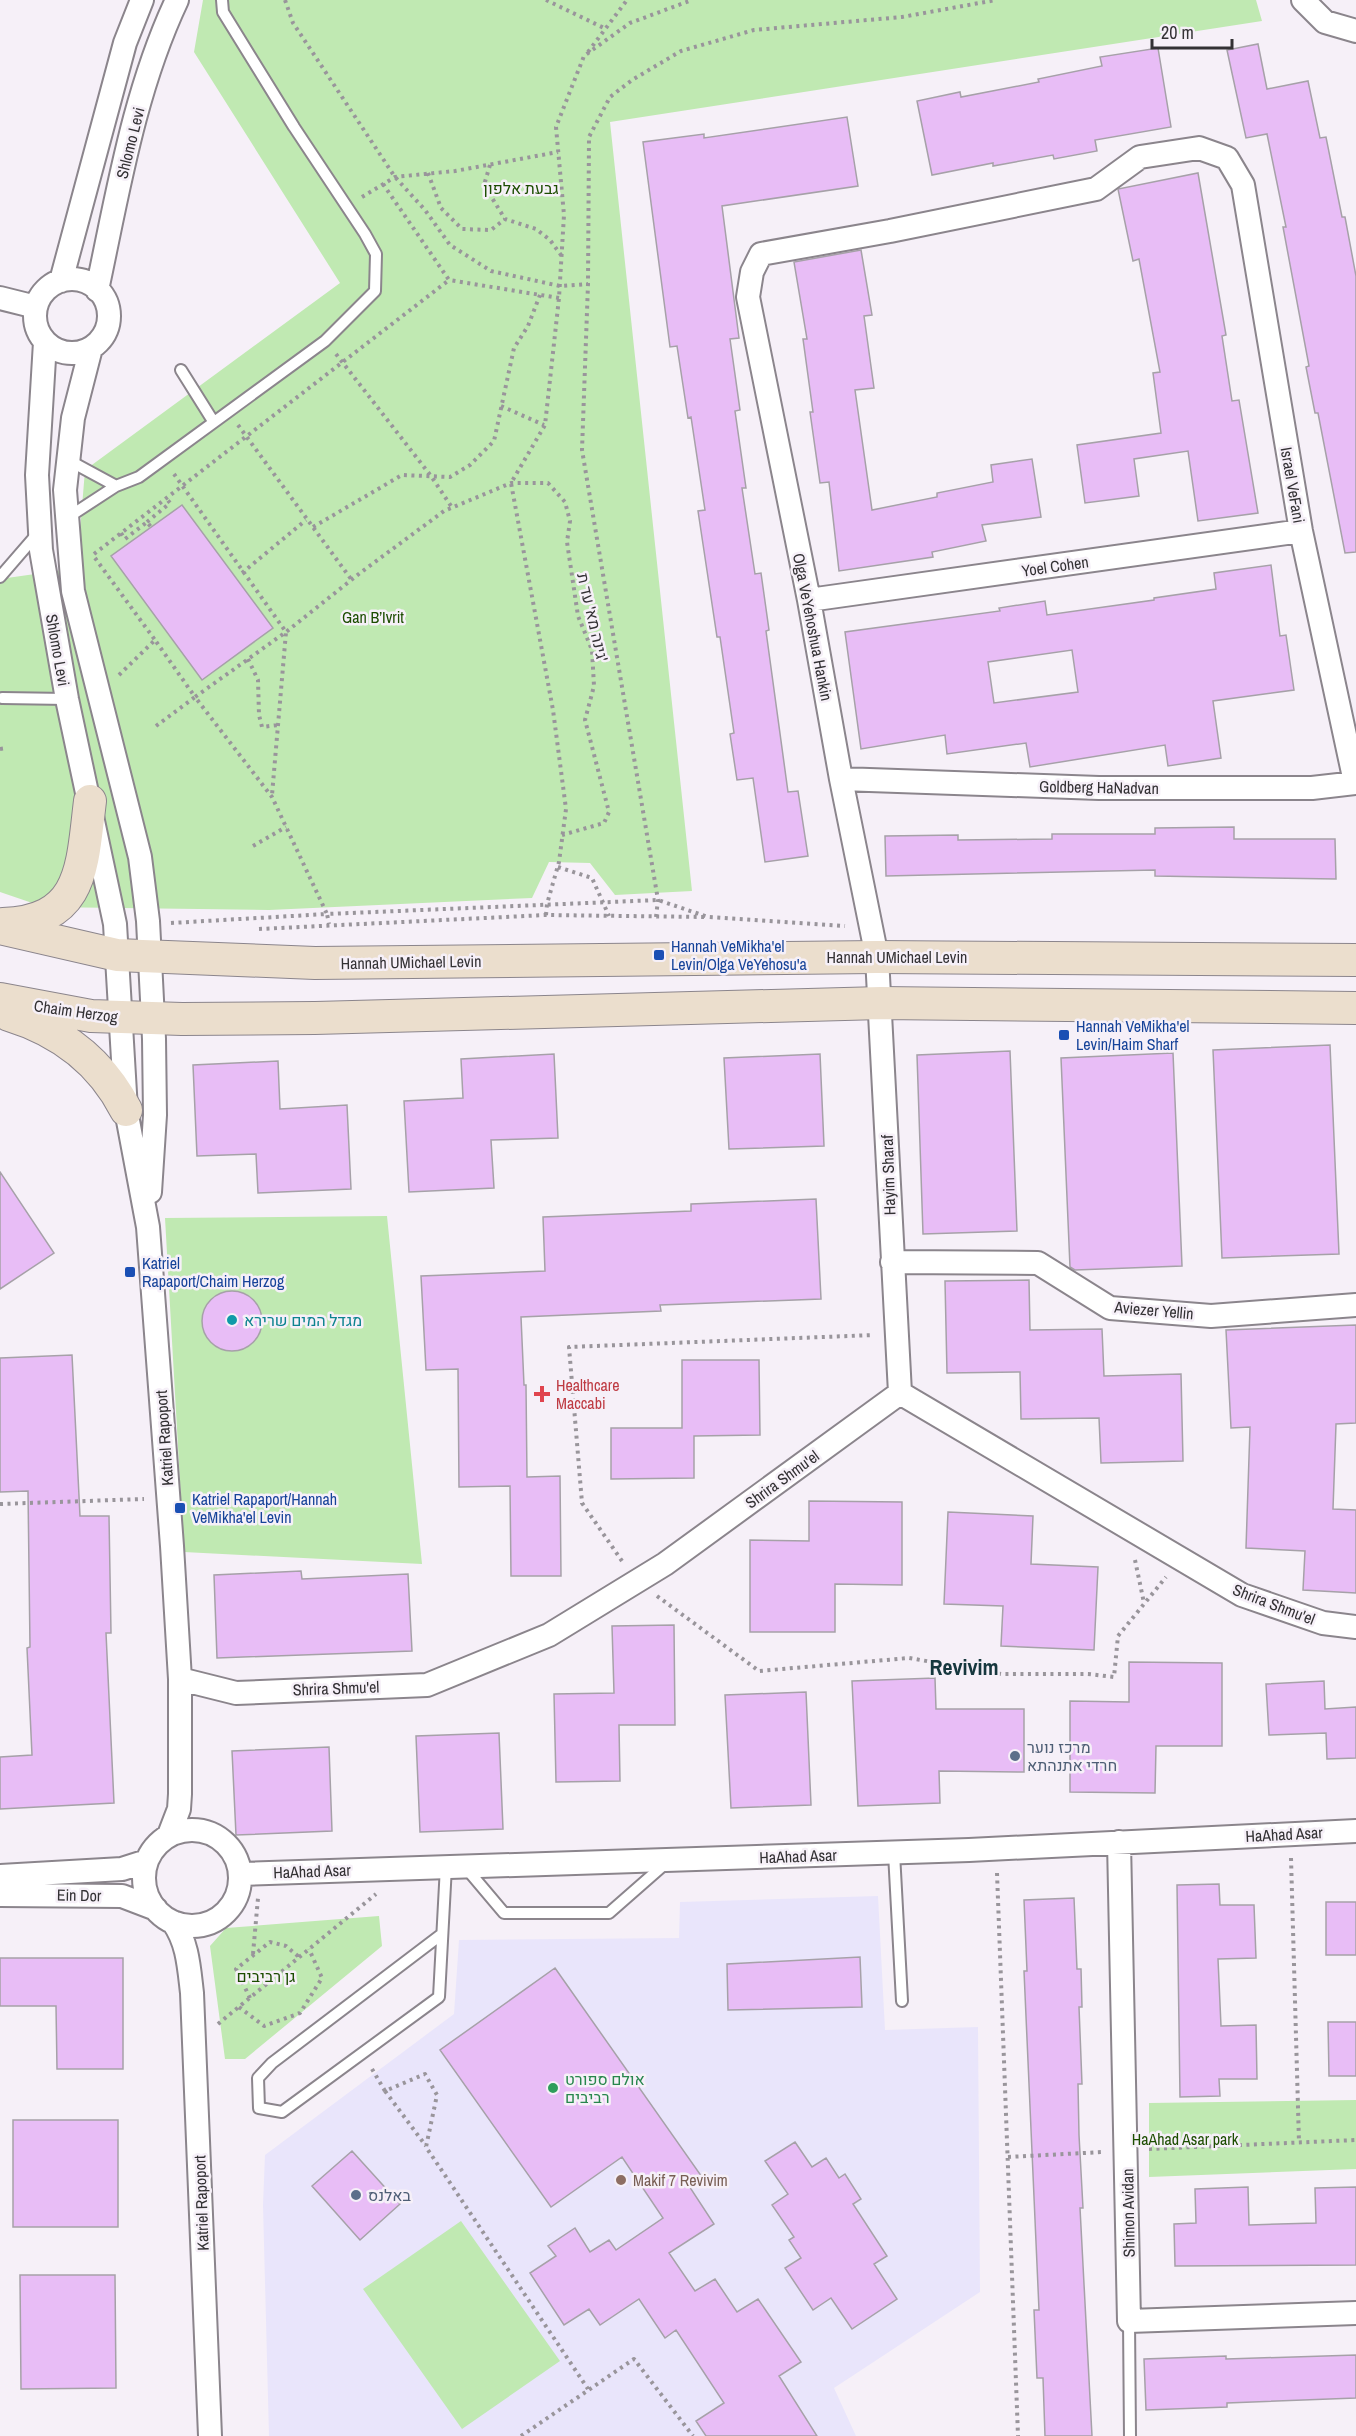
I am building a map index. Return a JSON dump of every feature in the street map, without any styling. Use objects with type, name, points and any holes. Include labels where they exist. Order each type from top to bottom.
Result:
[{"type":"main road","points":[[0,926],[24,923],[57,910],[66,899],[81,872],[90,801]]},
{"type":"main road","points":[[0,926],[117,955],[150,954]]},
{"type":"main road","name":"Hannah UMichael Levin","points":[[150,954],[315,963],[875,942],[1356,960]]},
{"type":"main road","name":"Chaim Herzog","points":[[0,999],[120,1018],[152,1019]]},
{"type":"main road","points":[[152,1019],[315,1018],[881,1003],[1356,1008]]},
{"type":"main road","points":[[0,1012],[35,1023],[78,1048],[114,1087],[126,1110]]},
{"type":"street","name":"Shlomo Levi","points":[[61,281],[122,53],[142,0]]},
{"type":"street","name":"Shlomo Levi","points":[[97,290],[128,142],[163,29],[177,0]]},
{"type":"street","points":[[1303,0],[1325,22],[1355,31]]},
{"type":"street","name":"Israel VeFani","points":[[747,297],[752,272],[761,254],[890,231],[1096,189],[1140,157],[1199,148],[1227,158],[1243,185],[1301,531],[1356,782]]},
{"type":"street","points":[[61,281],[84,281],[97,290],[108,307],[109,318],[101,340],[92,348],[67,354],[45,342],[38,332],[36,307],[50,286],[61,281]]},
{"type":"street","name":"Olga VeYehoshua Hankin","points":[[747,297],[809,600],[841,779],[875,942]]},
{"type":"street","points":[[0,298],[36,307]]},
{"type":"street","name":"Shlomo Levi","points":[[45,342],[37,476],[41,550],[67,699],[115,924],[117,955]]},
{"type":"street","name":"Shlomo Levi","points":[[92,348],[73,418],[65,490],[73,591],[140,857],[150,954]]},
{"type":"street","name":"Yoel Cohen","points":[[809,600],[1301,531]]},
{"type":"street","name":"Goldberg HaNadvan","points":[[841,779],[1099,788],[1312,788],[1356,782]]},
{"type":"street","name":"Hayim Sharaf","points":[[875,942],[881,1003],[900,1393]]},
{"type":"street","name":"Katriel Rapoport","points":[[148,1227],[155,1115],[150,954]]},
{"type":"street","name":"Katriel Rapoport","points":[[117,955],[126,1110],[148,1227],[169,1498],[180,1679],[179,1809],[169,1835]]},
{"type":"street","name":"Aviezer Yellin","points":[[892,1262],[1038,1263],[1110,1308],[1211,1316],[1356,1305]]},
{"type":"street","name":"Shrira Shmu'el","points":[[180,1679],[236,1692],[427,1685],[549,1635],[637,1582],[900,1393],[1242,1595],[1323,1623],[1356,1627]]},
{"type":"street","name":"Katriel Rapoport","points":[[180,1758],[191,1808],[202,1830]]},
{"type":"street","points":[[202,1830],[214,1835],[232,1851],[250,1873],[227,1911],[204,1924],[188,1926],[165,1916],[145,1887],[147,1861],[152,1851],[169,1835],[179,1831],[202,1830]]},
{"type":"street","name":"HaAhad Asar","points":[[250,1873],[894,1853],[1356,1831]]},
{"type":"street","name":"Shimon Avidan","points":[[1119,1842],[1130,2321]]},
{"type":"street","name":"Ein Dor","points":[[0,1876],[122,1869],[147,1861]]},
{"type":"street","name":"Ein Dor","points":[[0,1895],[122,1896],[165,1916]]},
{"type":"street","name":"Katriel Rapoport","points":[[165,1916],[181,1933],[190,1970]]},
{"type":"street","name":"Katriel Rapoport","points":[[204,1924],[193,1947],[190,1970],[210,2436]]},
{"type":"street","points":[[1130,2321],[1356,2313]]},
{"type":"lane","points":[[67,518],[116,486],[140,477],[227,410],[325,341],[375,291],[376,254],[349,206],[294,127],[223,12],[222,0]]},
{"type":"lane","points":[[181,370],[213,421]]},
{"type":"lane","points":[[68,460],[116,486]]},
{"type":"lane","points":[[0,577],[40,530]]},
{"type":"lane","points":[[2,698],[67,699]]},
{"type":"lane","points":[[894,1853],[902,2001]]},
{"type":"lane","points":[[455,1866],[504,1913],[609,1912],[671,1859]]},
{"type":"lane","points":[[442,1934],[272,2063],[258,2078],[260,2108],[282,2112],[439,1997],[442,1934],[455,1866]]},
{"type":"lane","points":[[1130,2321],[1130,2436]]},
{"type":"path","points":[[285,0],[292,23],[395,177],[425,210],[450,245],[490,271],[560,286],[588,284]]},
{"type":"path","points":[[546,0],[604,28]]},
{"type":"path","points":[[156,726],[286,632],[351,579],[444,511],[511,483],[544,425],[559,298],[564,215],[555,127],[584,56],[627,0]]},
{"type":"path","points":[[584,56],[630,23],[692,0]]},
{"type":"path","points":[[656,917],[658,900],[582,450],[588,284],[589,137],[610,97],[632,80],[681,51],[754,30],[902,17],[996,0]]},
{"type":"path","points":[[349,206],[395,177],[490,165],[558,152]]},
{"type":"path","points":[[490,165],[484,185],[505,219],[536,230],[550,240],[561,255]]},
{"type":"path","points":[[428,173],[441,208],[462,229],[491,230],[505,219]]},
{"type":"path","points":[[383,184],[449,280],[559,298]]},
{"type":"path","points":[[329,924],[327,914],[272,797],[195,697],[93,554],[449,280]]},
{"type":"path","points":[[313,527],[402,475],[450,477],[470,465],[494,441],[513,348],[528,326],[540,295]]},
{"type":"path","points":[[325,341],[343,361],[431,476],[453,509]]},
{"type":"path","points":[[501,406],[544,425]]},
{"type":"path","points":[[227,410],[351,579]]},
{"type":"path","points":[[165,457],[181,486],[286,632],[272,797]]},
{"type":"path","points":[[511,483],[553,710],[566,809],[558,867],[546,904],[546,915]]},
{"type":"path","name":"גינה מא' עד ת'","points":[[511,483],[548,483],[565,502],[570,521],[567,542],[578,616],[592,650],[594,686],[585,720],[609,812],[604,824],[562,835]]},
{"type":"path","points":[[120,533],[125,539],[170,504],[166,498]]},
{"type":"path","points":[[242,573],[306,520]]},
{"type":"path","points":[[147,522],[151,527]]},
{"type":"path","points":[[117,678],[154,640]]},
{"type":"path","points":[[248,659],[258,680],[259,715],[262,727],[278,725]]},
{"type":"path","points":[[0,749],[7,748]]},
{"type":"path","points":[[253,846],[286,827]]},
{"type":"path","points":[[558,867],[592,878],[609,916]]},
{"type":"path","points":[[148,921],[165,923],[658,900],[708,917]]},
{"type":"path","points":[[247,930],[329,924],[546,915],[708,917],[875,942]]},
{"type":"path","points":[[896,1334],[569,1347],[582,1503],[637,1582],[759,1671],[909,1658],[1001,1674],[1088,1674],[1114,1677],[1118,1636],[1180,1559]]},
{"type":"path","points":[[0,1504],[169,1498]]},
{"type":"path","points":[[1129,1529],[1144,1604]]},
{"type":"path","points":[[1291,1833],[1299,2143]]},
{"type":"path","points":[[996,1849],[1018,2436]]},
{"type":"path","points":[[194,2044],[408,1867]]},
{"type":"path","points":[[250,1873],[253,1954]]},
{"type":"path","points":[[250,1998],[236,1969],[253,1954],[270,1942],[286,1946],[299,1957]]},
{"type":"path","points":[[239,2007],[264,2026],[300,2013],[322,1978],[309,1950]]},
{"type":"path","points":[[375,2073],[588,2389]]},
{"type":"path","points":[[385,2091],[425,2074],[437,2095],[426,2147]]},
{"type":"path","points":[[1008,2157],[1356,2140]]},
{"type":"path","points":[[521,2436],[634,2359],[693,2436]]},
{"type":"shaded area","name":"Makif 7 Revivim","points":[[878,1896],[885,2030],[978,2027],[980,2292],[834,2388],[856,2436],[269,2436],[263,2205],[265,2155],[454,2014],[459,1940],[679,1938],[680,1902]]},
{"type":"green space","name":"Gan B’Ivrit","points":[[203,0],[1256,0],[1262,21],[610,122],[692,891],[615,895],[590,863],[549,862],[532,898],[269,910],[44,907],[0,892],[0,579],[77,568],[85,470],[340,283],[194,52]]},
{"type":"green space","points":[[387,1216],[422,1564],[184,1552],[165,1218]]},
{"type":"green space","name":"גן רביבים","points":[[379,1916],[382,1946],[245,2059],[225,2059],[210,1946],[226,1928]]},
{"type":"green space","name":"HaAhad Asar park","points":[[1356,2100],[1356,2169],[1149,2177],[1149,2103]]},
{"type":"green space","points":[[461,2221],[560,2361],[462,2429],[363,2289]]},
{"type":"building","points":[[1258,44],[1267,89],[1308,81],[1320,138],[1326,137],[1342,217],[1345,217],[1356,276],[1356,552],[1345,553],[1318,413],[1315,413],[1306,367],[1309,366],[1283,227],[1286,227],[1267,134],[1246,138],[1227,50]]},
{"type":"building","points":[[1158,48],[1171,127],[1095,140],[1097,151],[1054,159],[1053,155],[993,166],[993,163],[932,175],[917,101],[960,92],[961,97],[1039,82],[1038,79],[1102,66],[1100,57]]},
{"type":"building","points":[[847,117],[858,186],[722,206],[739,338],[730,339],[740,410],[735,411],[746,488],[742,488],[755,574],[761,573],[769,630],[766,631],[788,792],[798,791],[808,856],[765,862],[753,778],[737,780],[730,734],[734,733],[698,511],[705,510],[691,417],[688,418],[677,346],[670,347],[643,142],[704,134],[704,138]]},
{"type":"building","points":[[1198,173],[1226,335],[1222,336],[1232,401],[1239,400],[1258,513],[1198,521],[1188,451],[1134,459],[1139,496],[1085,503],[1077,445],[1161,433],[1153,373],[1160,372],[1139,259],[1133,261],[1118,189]]},
{"type":"building","points":[[861,250],[872,315],[864,316],[874,388],[855,390],[872,510],[937,497],[937,493],[993,482],[991,465],[1032,459],[1041,517],[982,525],[986,541],[932,552],[933,557],[839,571],[829,482],[820,483],[803,339],[807,339],[794,262]]},
{"type":"building","points":[[182,505],[273,628],[202,680],[111,556]]},
{"type":"building","points":[[1271,565],[1280,636],[1286,635],[1294,690],[1213,701],[1221,758],[1168,766],[1165,745],[1030,767],[1026,743],[947,754],[945,735],[861,749],[845,632],[1000,611],[999,608],[1045,601],[1047,615],[1154,600],[1154,598],[1216,589],[1214,573]],"holes":[[[1072,650],[1078,692],[994,703],[988,662]]]},
{"type":"building","points":[[1234,827],[1234,839],[1335,839],[1336,879],[1155,876],[1155,870],[886,876],[885,836],[958,835],[958,840],[1052,839],[1052,834],[1155,834],[1155,828]]},
{"type":"building","points":[[1330,1045],[1339,1254],[1222,1258],[1213,1050]]},
{"type":"building","points":[[1010,1051],[1017,1231],[923,1234],[917,1055]]},
{"type":"building","points":[[1173,1053],[1182,1266],[1075,1270],[1070,1267],[1061,1058]]},
{"type":"building","points":[[554,1054],[558,1138],[491,1140],[494,1188],[409,1192],[404,1101],[463,1098],[461,1059]]},
{"type":"building","points":[[820,1054],[824,1146],[729,1149],[724,1058]]},
{"type":"building","points":[[278,1061],[280,1109],[347,1105],[351,1189],[258,1193],[256,1154],[197,1156],[193,1065]]},
{"type":"building","points":[[0,1172],[54,1253],[0,1289]]},
{"type":"building","points":[[816,1199],[821,1299],[660,1305],[661,1311],[521,1317],[524,1385],[526,1385],[527,1477],[560,1476],[561,1576],[511,1576],[510,1486],[459,1487],[458,1369],[426,1370],[421,1276],[545,1271],[543,1217],[691,1211],[691,1204]]},
{"type":"building","points":[[1029,1280],[1030,1330],[1102,1329],[1104,1376],[1181,1374],[1183,1461],[1101,1463],[1099,1418],[1021,1419],[1020,1372],[947,1373],[945,1281]]},
{"type":"building","name":"מגדל המים שרירא","points":[[232,1291],[249,1296],[257,1304],[262,1321],[257,1338],[249,1346],[232,1351],[215,1346],[207,1338],[202,1321],[207,1304],[215,1296]]},
{"type":"building","points":[[1356,1325],[1356,1423],[1336,1424],[1333,1509],[1356,1510],[1356,1593],[1303,1590],[1305,1551],[1246,1548],[1250,1427],[1231,1428],[1226,1330]]},
{"type":"building","points":[[72,1355],[80,1516],[109,1516],[111,1633],[106,1633],[114,1803],[0,1809],[0,1757],[32,1755],[27,1648],[30,1647],[28,1491],[0,1492],[0,1358]]},
{"type":"building","points":[[682,1360],[759,1360],[760,1435],[694,1436],[694,1478],[611,1479],[611,1428],[682,1428]]},
{"type":"building","points":[[809,1501],[902,1502],[902,1585],[835,1584],[835,1632],[750,1632],[750,1540],[809,1541]]},
{"type":"building","points":[[948,1512],[1033,1516],[1031,1564],[1098,1567],[1094,1650],[1001,1646],[1003,1606],[944,1604]]},
{"type":"building","points":[[301,1571],[302,1579],[408,1574],[412,1651],[217,1658],[214,1575]]},
{"type":"building","points":[[674,1625],[675,1725],[619,1725],[620,1781],[556,1782],[554,1694],[614,1693],[612,1626]]},
{"type":"building","points":[[1129,1662],[1222,1663],[1222,1746],[1156,1746],[1155,1793],[1070,1792],[1070,1701],[1129,1702]]},
{"type":"building","points":[[935,1678],[936,1709],[1024,1709],[1024,1772],[939,1771],[940,1803],[858,1806],[852,1681]]},
{"type":"building","points":[[1324,1681],[1325,1709],[1356,1707],[1356,1758],[1327,1759],[1326,1733],[1269,1735],[1266,1684]]},
{"type":"building","points":[[806,1692],[811,1805],[731,1808],[725,1695]]},
{"type":"building","points":[[499,1733],[503,1829],[420,1832],[416,1736]]},
{"type":"building","points":[[329,1747],[332,1831],[236,1835],[232,1751]]},
{"type":"building","points":[[1219,1884],[1220,1905],[1254,1905],[1256,1958],[1218,1959],[1221,2026],[1256,2025],[1257,2079],[1219,2079],[1220,2096],[1180,2097],[1177,1885]]},
{"type":"building","points":[[1074,1898],[1077,1969],[1081,1969],[1082,2007],[1079,2007],[1082,2084],[1078,2084],[1083,2208],[1080,2208],[1092,2436],[1045,2436],[1043,2378],[1037,2378],[1034,2310],[1039,2310],[1024,1971],[1027,1971],[1024,1900]]},
{"type":"building","points":[[1326,1902],[1356,1902],[1356,1955],[1326,1955]]},
{"type":"building","points":[[860,1957],[862,2007],[728,2010],[727,1964]]},
{"type":"building","points":[[0,1958],[123,1958],[123,2069],[57,2069],[56,2006],[0,2006]]},
{"type":"building","points":[[555,1968],[702,2177],[689,2186],[714,2224],[669,2253],[695,2291],[715,2279],[737,2312],[758,2299],[801,2362],[779,2376],[817,2436],[706,2436],[696,2421],[724,2403],[676,2330],[665,2338],[639,2299],[600,2325],[589,2309],[564,2325],[530,2273],[556,2256],[548,2246],[575,2228],[590,2252],[609,2240],[616,2250],[663,2218],[622,2157],[551,2207],[440,2050]]},
{"type":"building","points":[[1328,2022],[1356,2022],[1356,2076],[1329,2076]]},
{"type":"building","points":[[13,2120],[118,2120],[118,2227],[13,2227]]},
{"type":"building","points":[[795,2142],[812,2167],[826,2158],[839,2178],[845,2174],[861,2199],[853,2204],[887,2256],[874,2264],[897,2299],[852,2329],[831,2298],[813,2310],[785,2268],[801,2258],[789,2240],[794,2237],[772,2205],[788,2194],[765,2161]]},
{"type":"building","name":"באלנס","points":[[352,2151],[400,2204],[360,2240],[312,2186]]},
{"type":"building","points":[[1248,2187],[1249,2225],[1316,2223],[1315,2188],[1356,2187],[1356,2265],[1175,2266],[1174,2224],[1196,2223],[1195,2189]]},
{"type":"building","points":[[20,2275],[115,2275],[116,2388],[21,2389]]},
{"type":"building","points":[[1356,2355],[1356,2398],[1227,2403],[1227,2407],[1146,2410],[1144,2359]]},
{"type":"place","name":"Hannah VeMikha'el Levin/Olga VeYehosu'a","points":[[659,955]]},
{"type":"place","name":"Hannah VeMikha'el Levin/Haim Sharf","points":[[1064,1035]]},
{"type":"place","name":"Katriel Rapaport/Chaim Herzog","points":[[130,1272]]},
{"type":"place","name":"מגדל המים שרירא","points":[[232,1320]]},
{"type":"place","name":"Healthcare Maccabi","points":[[542,1394]]},
{"type":"place","name":"Katriel Rapaport/Hannah VeMikha'el Levin","points":[[180,1508]]},
{"type":"place","name":"מרכז נוער חרדי אתנהתא","points":[[1015,1756]]},
{"type":"place","name":"אולם ספורט רביבים","points":[[553,2088]]},
{"type":"place","name":"Makif 7 Revivim","points":[[621,2180]]},
{"type":"place","name":"באלנס","points":[[356,2195]]},
{"type":"district","name":"Revivim","points":[[964,1667]]},
{"type":"park label","name":"גבעת אלפון","points":[[521,188]]}]
